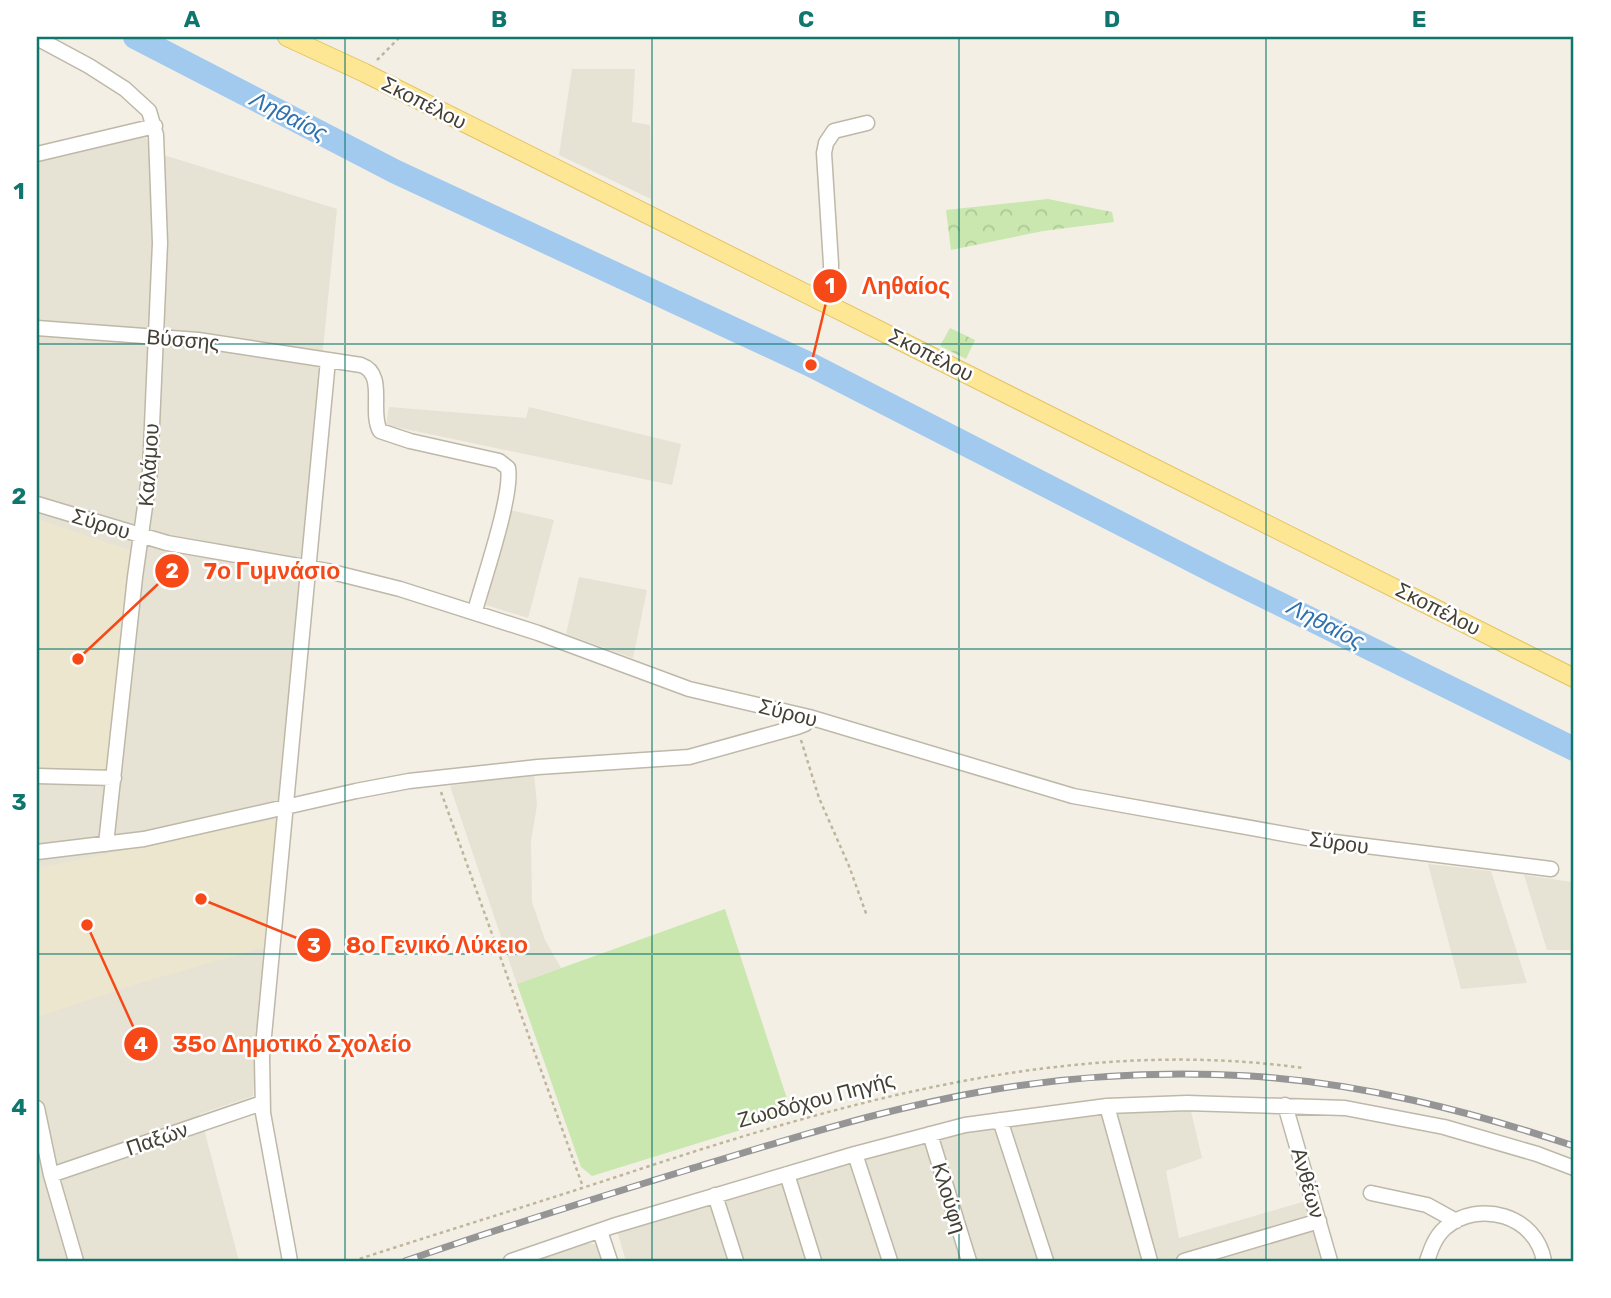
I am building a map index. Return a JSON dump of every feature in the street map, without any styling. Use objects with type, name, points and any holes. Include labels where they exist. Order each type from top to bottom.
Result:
[{"type":"main road","name":"Σκοπέλου","points":[[287,37],[365,73],[1574,677]]},
{"type":"street","points":[[37,38],[125,89],[149,111],[155,126],[37,154]]},
{"type":"street","points":[[820,300],[831,275],[824,162],[826,143],[834,131],[867,123]]},
{"type":"street","name":"Καλάμου","points":[[106,844],[149,479],[160,243],[155,126]]},
{"type":"street","name":"Βύσσης","points":[[37,328],[221,343],[361,365],[372,372],[376,386],[375,414],[380,431],[400,439],[499,461],[508,468],[500,518],[475,611]]},
{"type":"street","points":[[290,1261],[262,1103],[262,1057],[328,360]]},
{"type":"street","name":"Σύρου","points":[[37,504],[141,537],[370,580],[475,611],[689,689],[1013,780],[1116,806],[1318,840],[1551,869]]},
{"type":"street","points":[[37,852],[144,839],[355,791],[437,778],[538,767],[689,757],[803,722]]},
{"type":"street","points":[[37,776],[114,778]]},
{"type":"street","name":"Παξών","points":[[51,1175],[262,1103]]},
{"type":"street","points":[[511,1261],[715,1195],[930,1134],[1000,1120],[1107,1106],[1150,1103],[1345,1108],[1444,1126],[1574,1168]]},
{"type":"street","name":"Ανθέων","points":[[1285,1105],[1330,1261]]},
{"type":"street","points":[[1107,1106],[1150,1261]]},
{"type":"street","points":[[37,1108],[51,1175],[76,1261]]},
{"type":"street","points":[[1000,1120],[1046,1261]]},
{"type":"street","name":"Κλούφη","points":[[930,1134],[969,1261]]},
{"type":"street","points":[[855,1154],[890,1261]]},
{"type":"street","points":[[787,1174],[814,1261]]},
{"type":"street","points":[[1371,1193],[1427,1205],[1456,1221]]},
{"type":"street","points":[[715,1195],[736,1261]]},
{"type":"street","points":[[1427,1261],[1432,1245],[1444,1230],[1456,1221],[1478,1213],[1498,1214],[1517,1222],[1533,1235],[1544,1261]]},
{"type":"street","points":[[1184,1261],[1319,1221]]},
{"type":"street","points":[[600,1231],[610,1261]]},
{"type":"path","points":[[365,73],[400,37]]},
{"type":"path","points":[[803,722],[819,798],[849,866],[867,916]]},
{"type":"path","points":[[437,778],[583,1187]]},
{"type":"path","name":"Ζωοδόχου Πηγής","points":[[353,1261],[796,1120],[963,1079],[1043,1068],[1155,1059],[1261,1062],[1303,1068]]},
{"type":"shaded area","points":[[572,69],[635,69],[632,122],[650,125],[651,199],[559,155]]},
{"type":"shaded area","points":[[145,135],[151,151],[337,209],[282,757],[253,1096],[200,1114],[239,1261],[37,1261],[37,162]]},
{"type":"shaded area","points":[[389,407],[526,418],[529,407],[681,444],[672,485],[386,425]]},
{"type":"shaded area","points":[[510,510],[554,520],[528,618],[486,605]]},
{"type":"shaded area","points":[[37,519],[130,550],[108,770],[37,767]]},
{"type":"shaded area","points":[[579,577],[647,590],[633,658],[566,634]]},
{"type":"shaded area","points":[[534,773],[537,805],[531,841],[532,902],[545,940],[561,968],[517,984],[450,786]]},
{"type":"shaded area","points":[[277,819],[265,947],[147,981],[37,1017],[37,868]]},
{"type":"shaded area","points":[[1428,864],[1491,871],[1527,983],[1461,989]]},
{"type":"shaded area","points":[[1524,875],[1572,882],[1574,950],[1547,950]]},
{"type":"shaded area","points":[[1190,1107],[1202,1158],[1166,1171],[1179,1238],[1309,1200],[1326,1261],[626,1261],[617,1231],[777,1181],[946,1136],[1025,1122],[1126,1110]]},
{"type":"shaded area","points":[[584,1242],[597,1245],[602,1261],[528,1261]]},
{"type":"green space","points":[[1048,199],[1112,212],[1114,222],[1043,231],[951,250],[946,210]]},
{"type":"green space","points":[[950,328],[975,340],[966,359],[940,346]]},
{"type":"green space","points":[[725,909],[792,1114],[592,1176],[581,1167],[517,984]]},
{"type":"waterway","name":"Ληθαίος","points":[[135,37],[396,172],[811,365],[1221,575],[1574,749]]},
{"type":"railway","points":[[405,1261],[616,1192],[835,1126],[947,1098],[1084,1078],[1217,1075],[1333,1085],[1455,1110],[1574,1146]]},
{"type":"place","name":"Ληθαίος","points":[[811,365]]},
{"type":"place","name":"7ο Γυμνάσιο","points":[[78,659]]},
{"type":"place","name":"8ο Γενικό Λύκειο","points":[[201,899]]},
{"type":"place","name":"35ο Δημοτικό Σχολείο","points":[[87,925]]}]
